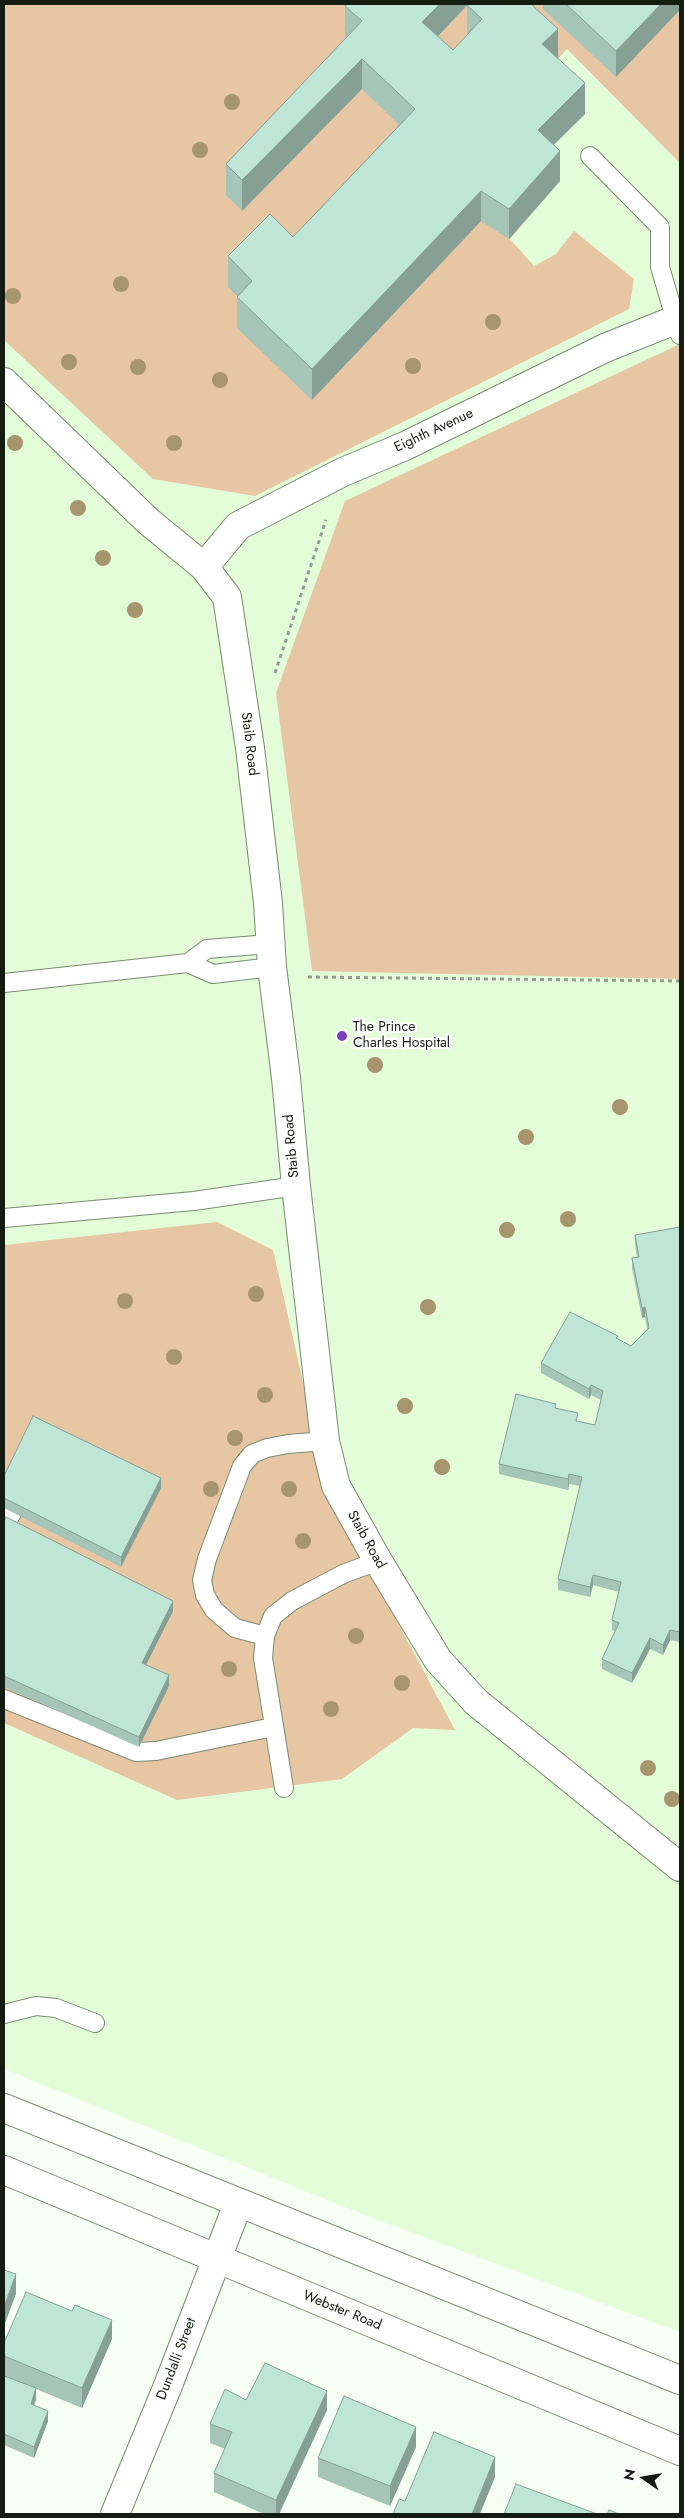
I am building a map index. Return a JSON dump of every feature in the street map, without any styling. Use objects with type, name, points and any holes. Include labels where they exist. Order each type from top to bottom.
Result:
[{"type":"street","name":"Eighth Avenue","points":[[204,567],[238,526],[343,472],[405,446],[605,348],[678,324]]},
{"type":"street","name":"Staib Road","points":[[4,382],[148,521],[204,567],[227,597],[250,748],[268,903],[271,964],[286,1078],[296,1186],[325,1441],[336,1486],[378,1562],[438,1660],[476,1702],[680,1867]]},
{"type":"street","points":[[4,2108],[238,2204],[680,2380]]},
{"type":"street","name":"Webster Road","points":[[4,2170],[680,2451]]},
{"type":"street","name":"Dundalli Street","points":[[115,2514],[167,2388],[238,2204]]},
{"type":"lane","points":[[590,156],[660,227],[660,268],[678,324]]},
{"type":"lane","points":[[188,963],[207,949],[271,964]]},
{"type":"lane","points":[[4,983],[188,963],[213,974],[271,964]]},
{"type":"lane","points":[[4,1218],[194,1201],[296,1186]]},
{"type":"lane","points":[[265,1636],[236,1628],[214,1610],[205,1595],[202,1580],[207,1559],[242,1466],[252,1454],[267,1448],[325,1441]]},
{"type":"lane","points":[[284,1788],[263,1658],[265,1636],[273,1616],[292,1601],[343,1574],[378,1562]]},
{"type":"lane","points":[[4,1698],[136,1752],[156,1751],[273,1727]]},
{"type":"lane","points":[[4,2014],[36,2006],[56,2008],[95,2022]]},
{"type":"path","points":[[273,680],[343,472]]},
{"type":"path","points":[[271,964],[304,977],[680,981]]},
{"type":"shaded area","name":"The Prince Charles Hospital","points":[[4,4],[680,4],[680,2332],[370,2217],[4,2069]]},
{"type":"shaded area","points":[[4,4],[680,4],[680,163],[567,49],[542,75],[538,161],[560,181],[510,239],[534,266],[556,254],[574,231],[634,279],[629,309],[255,496],[153,479],[4,340]]},
{"type":"shaded area","points":[[680,344],[680,979],[312,971],[276,693],[345,501]]},
{"type":"shaded area","points":[[217,1222],[273,1250],[328,1492],[455,1730],[413,1728],[342,1779],[177,1800],[4,1723],[4,1245]]},
{"type":"building","points":[[348,4],[440,4],[422,22],[453,50],[482,19],[468,4],[531,4],[558,29],[542,44],[585,83],[538,130],[560,151],[509,209],[481,191],[312,369],[237,297],[252,281],[228,256],[270,214],[293,237],[415,109],[362,59],[242,180],[226,164],[362,21],[345,6]]},
{"type":"building","points":[[566,4],[661,4],[616,51]]},
{"type":"building","points":[[680,1227],[680,1632],[670,1630],[663,1645],[650,1638],[632,1673],[602,1659],[619,1623],[612,1620],[621,1582],[593,1575],[590,1587],[558,1579],[582,1477],[569,1474],[568,1479],[499,1464],[516,1394],[556,1404],[555,1408],[578,1413],[576,1421],[595,1425],[603,1391],[591,1385],[589,1389],[541,1363],[570,1312],[618,1336],[616,1338],[631,1346],[649,1328],[645,1307],[642,1308],[632,1258],[639,1257],[635,1235]]},
{"type":"building","points":[[33,1416],[161,1478],[121,1557],[4,1498],[4,1476]]},
{"type":"building","points":[[6,1517],[173,1601],[142,1663],[169,1675],[139,1737],[4,1676],[4,1521]]},
{"type":"building","points":[[4,2270],[16,2274],[4,2307]]},
{"type":"building","points":[[26,2292],[72,2311],[75,2305],[112,2320],[82,2388],[4,2356],[4,2343]]},
{"type":"building","points":[[265,2363],[327,2391],[276,2500],[214,2473],[232,2432],[210,2424],[225,2389],[246,2400]]},
{"type":"building","points":[[4,2376],[36,2388],[31,2404],[48,2411],[34,2447],[4,2434]]},
{"type":"building","points":[[344,2396],[416,2427],[390,2486],[318,2458]]},
{"type":"building","points":[[434,2432],[495,2457],[472,2514],[393,2514],[399,2499],[405,2501]]},
{"type":"building","points":[[516,2484],[597,2514],[504,2514]]},
{"type":"building","points":[[609,2510],[619,2514],[607,2514]]},
{"type":"place","name":"The Prince Charles Hospital","points":[[342,1036]]}]
